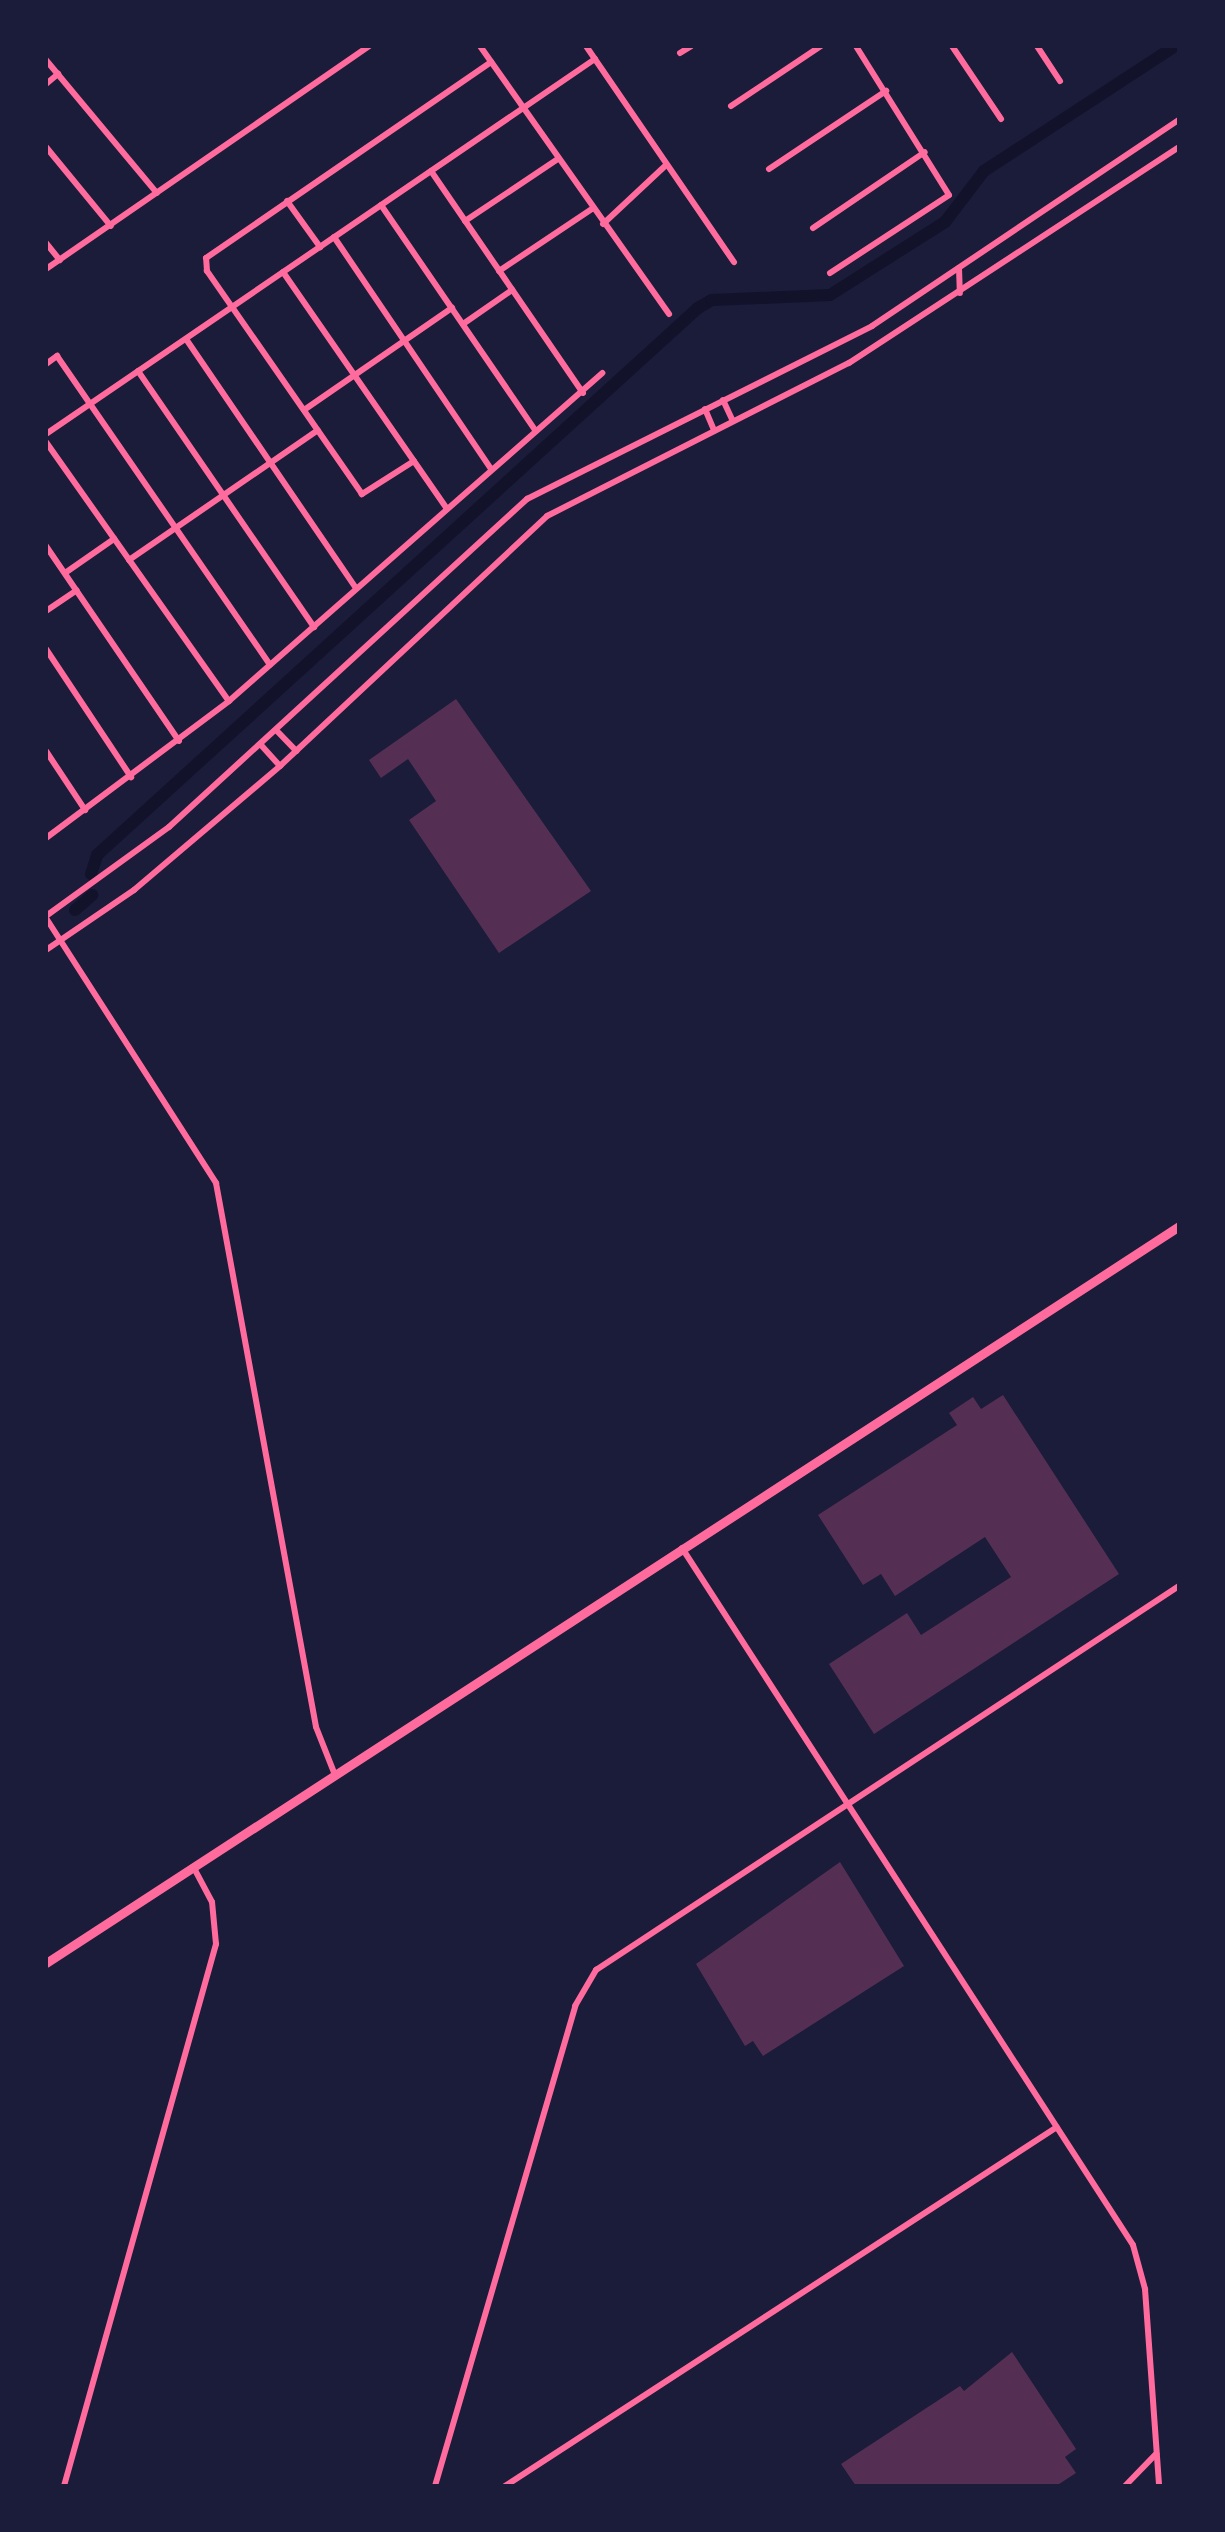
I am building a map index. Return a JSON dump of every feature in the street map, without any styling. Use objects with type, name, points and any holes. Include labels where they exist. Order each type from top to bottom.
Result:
[{"type":"main road","points":[[46,1963],[1179,1226]]},
{"type":"street","points":[[46,269],[369,46]]},
{"type":"street","points":[[480,46],[592,209],[669,314]]},
{"type":"street","points":[[586,46],[734,262]]},
{"type":"street","points":[[680,53],[691,46]]},
{"type":"street","points":[[731,106],[821,46]]},
{"type":"street","points":[[830,273],[949,195],[925,152],[856,46]]},
{"type":"street","points":[[952,46],[1001,119]]},
{"type":"street","points":[[1037,46],[1060,81]]},
{"type":"street","points":[[46,434],[595,59]]},
{"type":"street","points":[[46,60],[157,193]]},
{"type":"street","points":[[414,461],[362,494],[233,306],[206,258],[491,62]]},
{"type":"street","points":[[46,84],[58,74]]},
{"type":"street","points":[[769,169],[886,91]]},
{"type":"street","points":[[335,1775],[316,1727],[216,1183],[46,917],[169,827],[527,499],[723,400],[826,353],[1179,120]]},
{"type":"street","points":[[46,147],[111,226]]},
{"type":"street","points":[[46,950],[134,890],[280,766],[547,516],[849,363],[1179,147]]},
{"type":"street","points":[[813,228],[925,152]]},
{"type":"street","points":[[465,221],[558,159]]},
{"type":"street","points":[[603,224],[666,165]]},
{"type":"street","points":[[431,171],[583,393]]},
{"type":"street","points":[[287,201],[320,247]]},
{"type":"street","points":[[381,205],[536,431]]},
{"type":"street","points":[[499,271],[592,209]]},
{"type":"street","points":[[334,237],[491,469]]},
{"type":"street","points":[[46,243],[60,260]]},
{"type":"street","points":[[959,268],[960,293]]},
{"type":"street","points":[[283,272],[447,509]]},
{"type":"street","points":[[463,324],[512,290]]},
{"type":"street","points":[[304,410],[452,308]]},
{"type":"street","points":[[186,339],[356,588]]},
{"type":"street","points":[[46,364],[57,356],[270,665]]},
{"type":"street","points":[[138,371],[314,627]]},
{"type":"street","points":[[46,838],[229,701],[491,469],[583,393],[602,373]]},
{"type":"street","points":[[723,400],[733,421]]},
{"type":"street","points":[[705,409],[714,430]]},
{"type":"street","points":[[129,560],[318,430]]},
{"type":"street","points":[[46,442],[229,701]]},
{"type":"street","points":[[65,573],[114,539]]},
{"type":"street","points":[[46,546],[179,741]]},
{"type":"street","points":[[46,611],[77,590]]},
{"type":"street","points":[[46,649],[131,777]]},
{"type":"street","points":[[277,731],[296,751]]},
{"type":"street","points":[[261,745],[280,766]]},
{"type":"street","points":[[46,751],[85,810]]},
{"type":"street","points":[[682,1548],[1057,2127],[1141,2266],[1159,2486]]},
{"type":"street","points":[[435,2486],[583,1988],[612,1955],[1179,1586]]},
{"type":"street","points":[[64,2486],[216,1944],[212,1902],[193,1867]]},
{"type":"street","points":[[505,2486],[1057,2127]]},
{"type":"street","points":[[1125,2486],[1157,2453]]},
{"type":"building","points":[[456,699],[591,891],[499,953],[409,820],[436,801],[408,759],[381,778],[369,760]]},
{"type":"building","points":[[1003,1395],[1119,1574],[874,1734],[829,1664],[907,1613],[921,1635],[1011,1577],[985,1537],[895,1596],[881,1574],[863,1585],[818,1515],[957,1425],[949,1413],[973,1397],[981,1409]]},
{"type":"building","points":[[840,1862],[904,1966],[763,2056],[753,2041],[745,2046],[696,1964]]},
{"type":"building","points":[[1012,2352],[1076,2449],[1065,2457],[1076,2473],[1056,2486],[856,2486],[841,2464],[960,2386],[964,2391]]},
{"type":"waterway","points":[[91,874],[97,855],[698,308],[712,300],[830,295],[945,222],[984,171],[1175,46]]},
{"type":"waterway","points":[[75,910],[92,895]]}]
